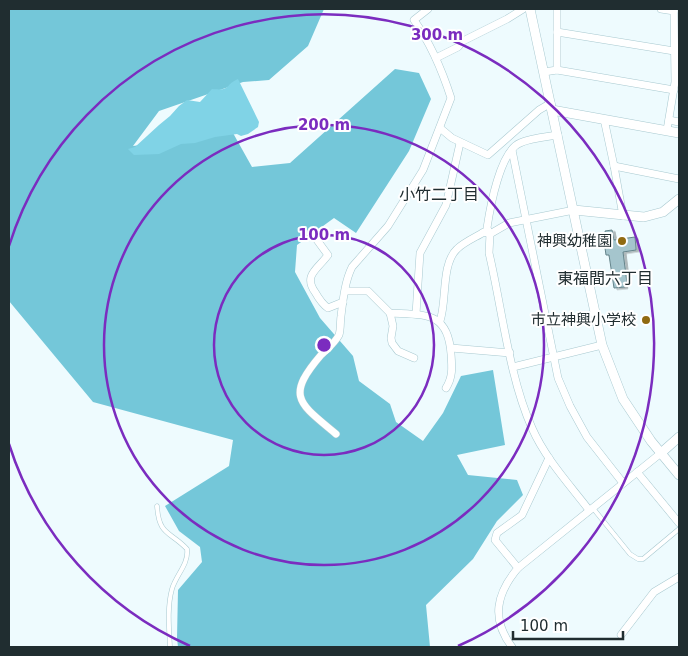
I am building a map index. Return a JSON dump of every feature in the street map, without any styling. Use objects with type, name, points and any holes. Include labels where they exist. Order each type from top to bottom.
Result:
[{"type":"street","points":[[336,434],[306,409],[301,398],[301,382],[339,334],[343,302],[352,267],[393,218],[423,170],[451,98],[436,58],[426,37],[414,20],[428,9]]},
{"type":"street","points":[[436,58],[458,47],[463,41],[523,9]]},
{"type":"street","points":[[530,9],[602,345],[624,399],[636,420],[679,475]]},
{"type":"street","points":[[556,9],[557,70]]},
{"type":"street","points":[[661,9],[674,10],[676,46],[676,84],[667,130]]},
{"type":"street","points":[[557,32],[676,46]]},
{"type":"street","points":[[544,72],[557,70],[676,84]]},
{"type":"street","points":[[440,128],[460,143],[488,155],[539,110],[552,106],[604,119],[679,133]]},
{"type":"street","points":[[604,119],[623,216]]},
{"type":"street","points":[[668,120],[679,122]]},
{"type":"street","points":[[558,135],[518,143],[506,157],[494,191],[487,228],[490,234],[489,252],[520,397],[532,428],[549,458],[590,509]]},
{"type":"street","points":[[416,314],[420,253],[446,205],[460,143]]},
{"type":"street","points":[[512,150],[558,378],[570,406],[587,437],[623,483]]},
{"type":"street","points":[[614,166],[679,179]]},
{"type":"street","points":[[440,322],[448,267],[452,256],[457,248],[484,232],[490,234],[509,223],[574,210],[644,217],[663,212],[679,198]]},
{"type":"street","points":[[317,240],[328,255],[310,277],[310,285],[323,305],[328,308],[343,302]]},
{"type":"street","points":[[346,291],[368,291],[390,313],[393,326],[392,344],[398,351],[414,358]]},
{"type":"street","points":[[390,313],[416,314],[432,317],[440,322],[449,337],[451,348],[452,376],[446,388]]},
{"type":"street","points":[[513,367],[602,345]]},
{"type":"street","points":[[451,348],[510,353]]},
{"type":"street","points":[[512,647],[503,633],[498,617],[498,607],[508,580],[518,568],[679,437]]},
{"type":"street","points":[[518,568],[495,540],[497,533],[522,514],[549,458]]},
{"type":"street","points":[[637,472],[679,523]]},
{"type":"street","points":[[621,634],[654,592],[679,577]]},
{"type":"lane","points":[[157,506],[158,521],[168,535],[187,549],[188,556],[172,588],[169,616],[170,647]]},
{"type":"lane","points":[[590,509],[630,554],[638,559],[643,559],[679,529]]},
{"type":"shaded area","points":[[9,9],[324,9],[308,46],[269,80],[243,82],[159,111],[133,146],[233,133],[252,167],[290,163],[395,69],[419,73],[431,99],[409,151],[356,233],[334,218],[297,245],[295,272],[320,318],[353,356],[359,381],[390,404],[396,422],[423,441],[443,413],[461,376],[493,370],[505,445],[457,455],[468,475],[517,480],[523,495],[497,521],[473,559],[426,605],[430,647],[178,647],[178,590],[202,562],[200,547],[179,531],[165,506],[229,466],[233,440],[93,402],[9,301]]},
{"type":"shaded area","points":[[238,79],[259,122],[258,127],[248,134],[215,137],[195,143],[181,144],[159,154],[134,155],[128,149],[135,147],[187,100],[200,102],[212,89],[223,89]]},
{"type":"building","points":[[612,230],[614,240],[635,237],[636,250],[623,252],[627,283],[624,284],[625,287],[614,288],[609,255],[606,255],[604,241],[607,241],[605,231]]},
{"type":"place","name":"神興幼稚園","points":[[622,241]]},
{"type":"place","name":"市立神興小学校","points":[[646,320]]},
{"type":"district","name":"小竹二丁目","points":[[439,194]]},
{"type":"district","name":"東福間六丁目","points":[[605,278]]}]
